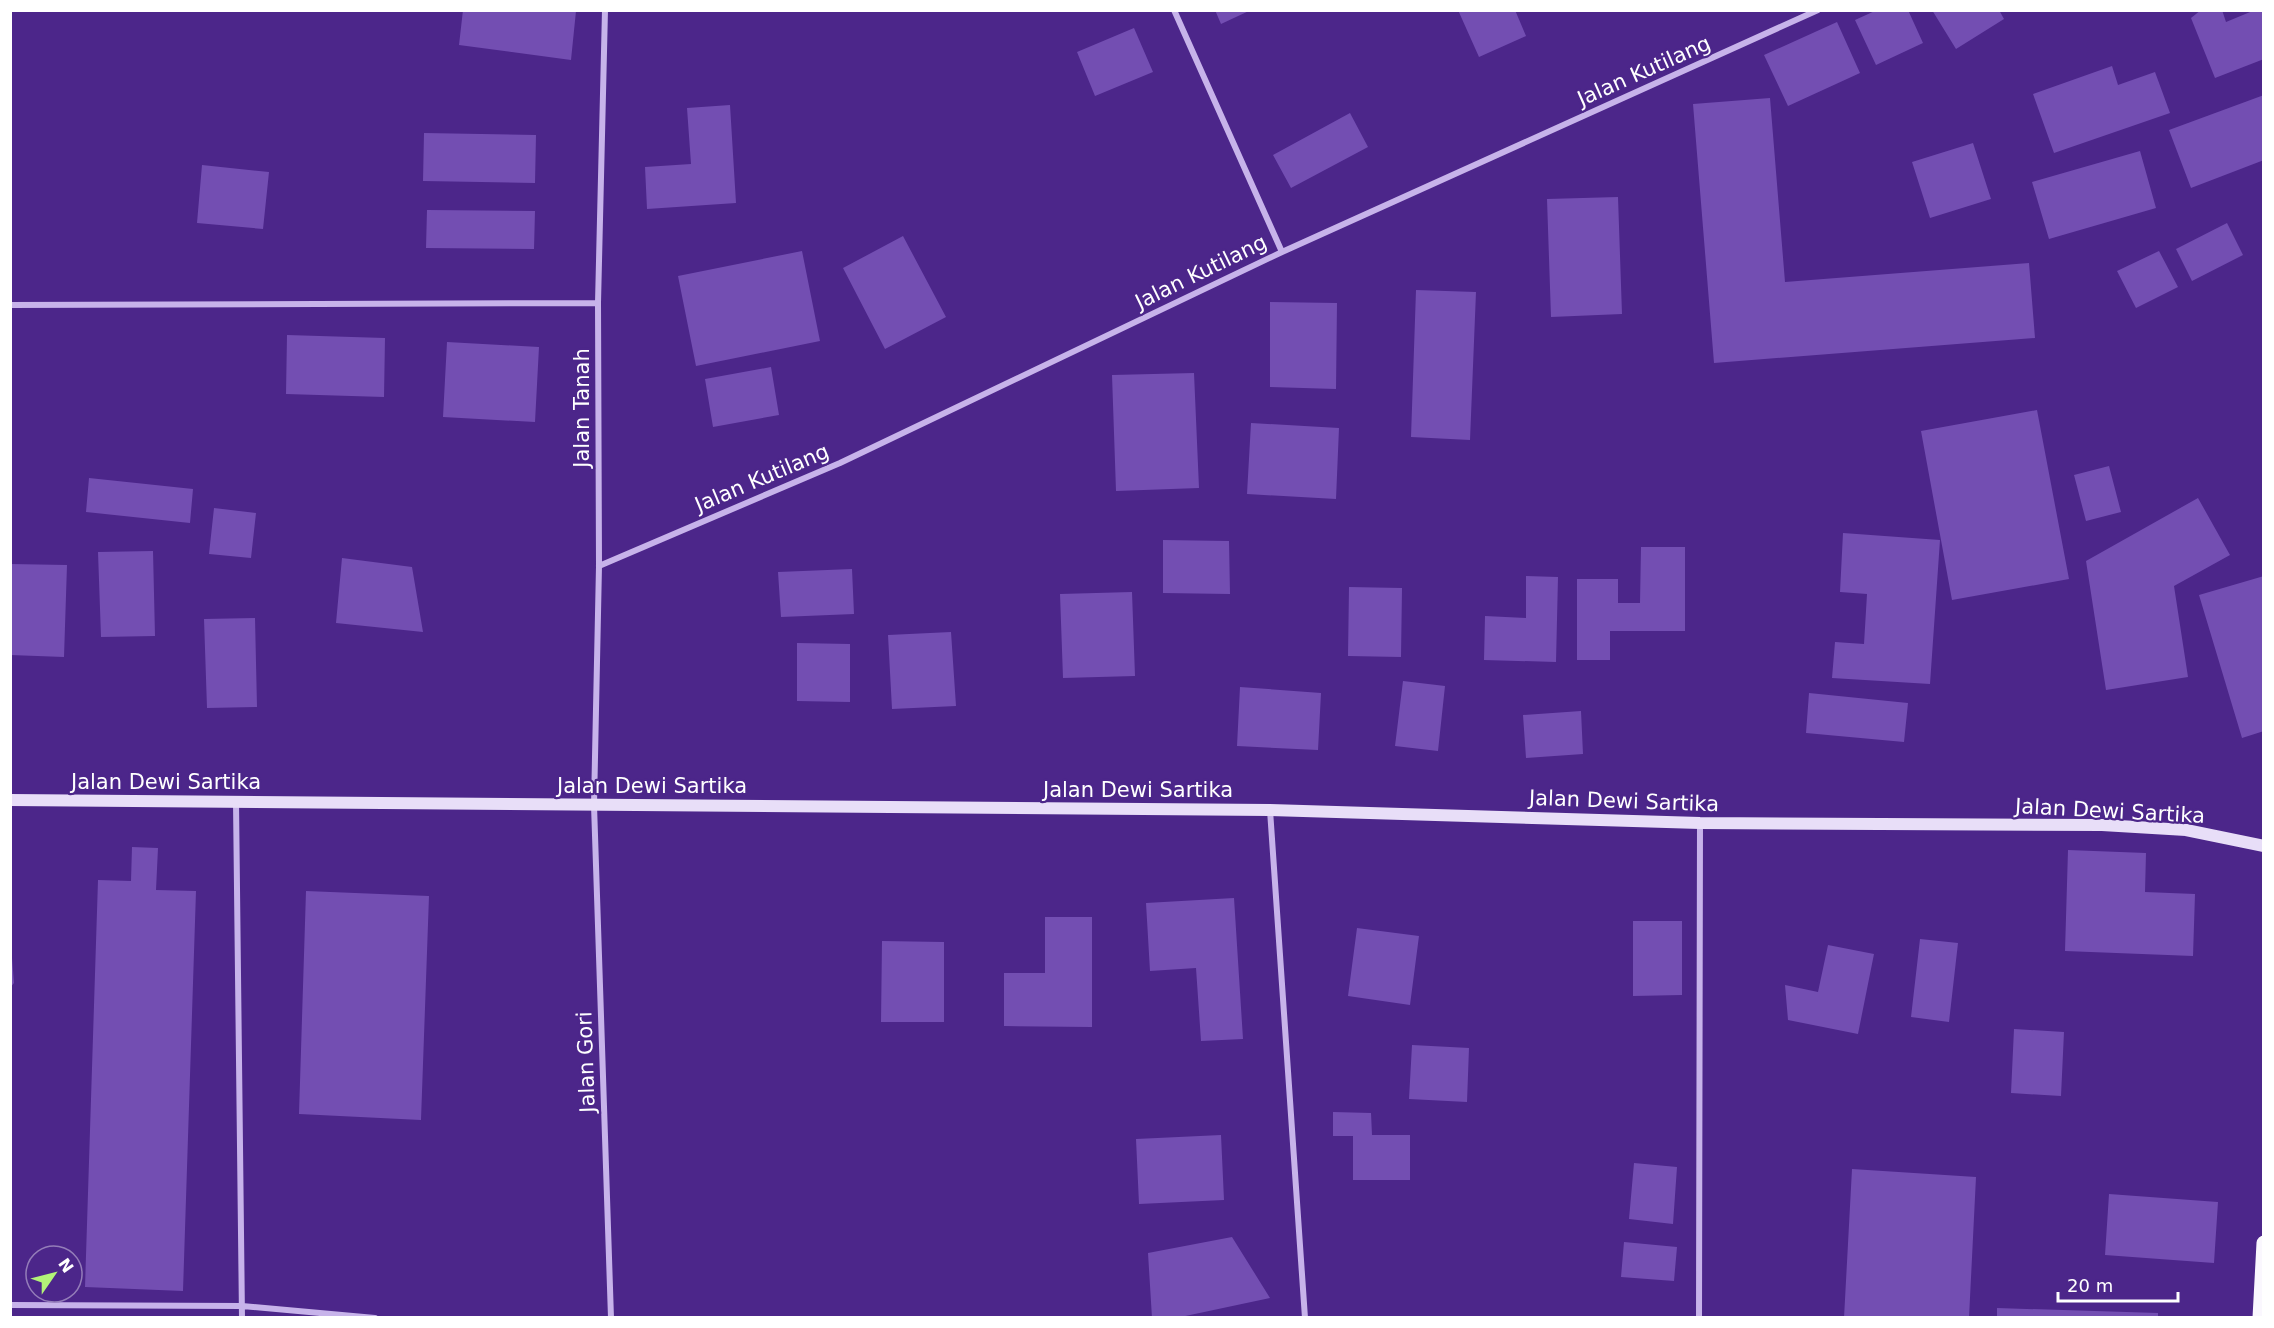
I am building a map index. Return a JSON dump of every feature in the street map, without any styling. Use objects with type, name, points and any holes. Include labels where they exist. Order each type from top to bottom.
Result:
[{"type":"main road","name":"Jalan Dewi Sartika","points":[[10,800],[1270,810],[1700,823],[2102,825],[2186,830],[2264,846]]},
{"type":"main road","points":[[2260,1317],[2264,1243]]},
{"type":"street","name":"Jalan Tanah","points":[[594,805],[599,566],[598,303],[605,10]]},
{"type":"street","points":[[1174,10],[1282,252]]},
{"type":"street","name":"Jalan Kutilang","points":[[599,566],[840,463],[1282,252],[1818,10]]},
{"type":"street","points":[[10,305],[598,303]]},
{"type":"street","points":[[236,802],[242,1317]]},
{"type":"street","name":"Jalan Gori","points":[[594,805],[611,1317]]},
{"type":"street","points":[[1270,810],[1305,1317]]},
{"type":"street","points":[[1700,823],[1700,1317]]},
{"type":"street","points":[[10,1305],[242,1306],[375,1317]]},
{"type":"building","points":[[463,10],[576,11],[571,60],[459,45]]},
{"type":"building","points":[[1215,10],[1251,10],[1221,24]]},
{"type":"building","points":[[1458,10],[1515,10],[1526,36],[1479,57]]},
{"type":"building","points":[[1877,10],[1908,10],[1923,43],[1876,65],[1855,20]]},
{"type":"building","points":[[1932,10],[1999,10],[2004,19],[1956,49]]},
{"type":"building","points":[[2201,10],[2222,10],[2226,22],[2255,10],[2263,10],[2264,59],[2215,78],[2191,18]]},
{"type":"building","points":[[1837,22],[1860,73],[1788,106],[1764,55]]},
{"type":"building","points":[[1134,28],[1153,72],[1095,96],[1077,52]]},
{"type":"building","points":[[2112,66],[2118,85],[2155,72],[2170,113],[2054,153],[2033,94]]},
{"type":"building","points":[[2264,95],[2264,160],[2191,188],[2169,130]]},
{"type":"building","points":[[1770,98],[1785,282],[2029,263],[2035,338],[1714,363],[1693,104]]},
{"type":"building","points":[[730,105],[736,203],[647,209],[645,167],[691,164],[687,108]]},
{"type":"building","points":[[1350,113],[1368,147],[1291,188],[1273,155]]},
{"type":"building","points":[[424,133],[536,135],[535,183],[423,181]]},
{"type":"building","points":[[1973,143],[1991,199],[1930,218],[1912,162]]},
{"type":"building","points":[[2140,151],[2156,208],[2049,239],[2032,182]]},
{"type":"building","points":[[202,165],[269,172],[263,229],[197,223]]},
{"type":"building","points":[[1618,197],[1622,314],[1551,317],[1547,199]]},
{"type":"building","points":[[427,210],[535,211],[534,249],[426,248]]},
{"type":"building","points":[[2227,223],[2243,255],[2192,281],[2176,249]]},
{"type":"building","points":[[903,236],[946,317],[885,349],[843,268]]},
{"type":"building","points":[[802,251],[820,341],[696,366],[678,276]]},
{"type":"building","points":[[2159,251],[2178,287],[2136,308],[2117,271]]},
{"type":"building","points":[[1416,290],[1476,292],[1470,440],[1411,437]]},
{"type":"building","points":[[1270,302],[1337,303],[1336,389],[1270,387]]},
{"type":"building","points":[[287,335],[385,338],[384,397],[286,394]]},
{"type":"building","points":[[447,342],[539,347],[535,422],[443,417]]},
{"type":"building","points":[[771,367],[779,415],[713,427],[705,379]]},
{"type":"building","points":[[1194,373],[1199,488],[1116,491],[1112,375]]},
{"type":"building","points":[[2037,410],[2069,579],[1952,600],[1921,431]]},
{"type":"building","points":[[1251,423],[1339,428],[1336,499],[1247,494]]},
{"type":"building","points":[[2109,466],[2121,512],[2086,521],[2074,475]]},
{"type":"building","points":[[89,478],[193,489],[190,523],[86,512]]},
{"type":"building","points":[[2198,498],[2230,555],[2174,586],[2188,677],[2106,690],[2086,561]]},
{"type":"building","points":[[214,508],[256,513],[251,558],[209,554]]},
{"type":"building","points":[[1843,533],[1940,540],[1930,684],[1832,678],[1835,642],[1864,644],[1867,594],[1840,592]]},
{"type":"building","points":[[1163,540],[1229,541],[1230,594],[1163,593]]},
{"type":"building","points":[[1641,547],[1685,547],[1685,631],[1610,631],[1610,660],[1577,660],[1577,579],[1618,579],[1618,603],[1640,603]]},
{"type":"building","points":[[153,551],[155,636],[101,637],[98,552]]},
{"type":"building","points":[[342,558],[412,567],[423,632],[336,623]]},
{"type":"building","points":[[10,564],[67,565],[64,657],[10,655]]},
{"type":"building","points":[[852,569],[854,614],[781,617],[778,572]]},
{"type":"building","points":[[1526,576],[1558,577],[1556,662],[1484,660],[1485,616],[1526,618]]},
{"type":"building","points":[[2264,576],[2264,731],[2242,738],[2199,595]]},
{"type":"building","points":[[1349,587],[1402,588],[1401,657],[1348,656]]},
{"type":"building","points":[[1132,592],[1135,676],[1063,678],[1060,594]]},
{"type":"building","points":[[255,618],[257,707],[207,708],[204,619]]},
{"type":"building","points":[[951,632],[956,706],[892,709],[888,635]]},
{"type":"building","points":[[797,643],[850,644],[850,702],[797,701]]},
{"type":"building","points":[[1403,681],[1445,686],[1438,751],[1395,746]]},
{"type":"building","points":[[1240,687],[1321,693],[1318,750],[1237,746]]},
{"type":"building","points":[[1809,693],[1908,703],[1904,742],[1806,733]]},
{"type":"building","points":[[1581,711],[1583,754],[1526,758],[1523,715]]},
{"type":"building","points":[[132,847],[158,848],[156,890],[196,891],[183,1291],[85,1287],[98,880],[131,881]]},
{"type":"building","points":[[2068,850],[2146,853],[2145,892],[2195,894],[2193,956],[2065,951]]},
{"type":"building","points":[[306,891],[429,896],[421,1120],[299,1114]]},
{"type":"building","points":[[1234,898],[1243,1039],[1201,1041],[1196,968],[1150,971],[1146,903]]},
{"type":"building","points":[[1045,917],[1092,917],[1092,1027],[1004,1026],[1004,973],[1045,973]]},
{"type":"building","points":[[1633,921],[1682,921],[1682,995],[1633,996]]},
{"type":"building","points":[[1357,928],[1419,936],[1410,1005],[1348,996]]},
{"type":"building","points":[[1920,939],[1958,943],[1949,1022],[1911,1017]]},
{"type":"building","points":[[882,941],[944,942],[944,1022],[881,1022]]},
{"type":"building","points":[[1828,945],[1874,954],[1858,1034],[1788,1020],[1785,985],[1818,992]]},
{"type":"building","points":[[10,958],[12,958],[14,983],[10,988]]},
{"type":"building","points":[[2014,1029],[2064,1032],[2061,1096],[2011,1093]]},
{"type":"building","points":[[1412,1045],[1469,1048],[1467,1102],[1409,1099]]},
{"type":"building","points":[[1333,1112],[1371,1113],[1372,1135],[1410,1135],[1410,1180],[1353,1180],[1353,1136],[1333,1136]]},
{"type":"building","points":[[1221,1135],[1224,1200],[1139,1204],[1136,1139]]},
{"type":"building","points":[[1634,1163],[1677,1167],[1673,1224],[1629,1219]]},
{"type":"building","points":[[1852,1169],[1976,1177],[1969,1318],[1844,1318]]},
{"type":"building","points":[[2109,1194],[2218,1202],[2214,1263],[2105,1255]]},
{"type":"building","points":[[1232,1237],[1270,1298],[1176,1318],[1152,1318],[1148,1253]]},
{"type":"building","points":[[1624,1242],[1677,1247],[1674,1281],[1621,1277]]},
{"type":"building","points":[[1997,1308],[2158,1313],[2158,1318],[1997,1318]]}]
